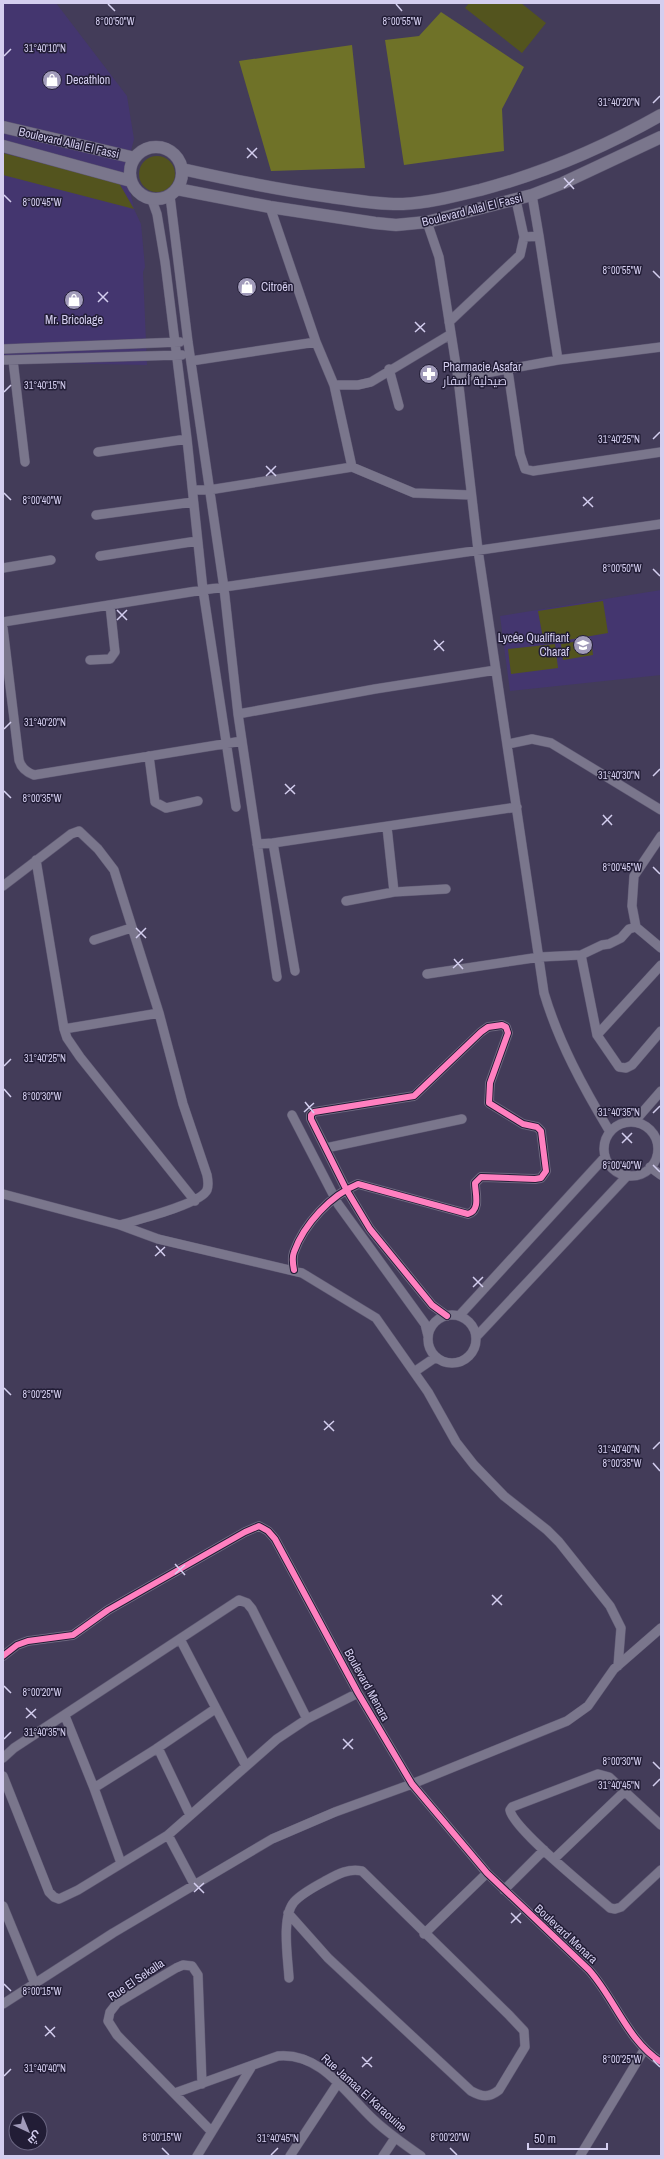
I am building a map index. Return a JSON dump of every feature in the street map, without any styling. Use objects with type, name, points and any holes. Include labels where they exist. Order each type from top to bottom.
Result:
[{"type":"main road","name":"Boulevard Allal El Fassi","points":[[182,169],[252,184],[357,201],[402,204],[424,202],[523,178],[559,166],[615,140],[661,115]]},
{"type":"main road","name":"Boulevard Allal El Fassi","points":[[3,127],[134,158]]},
{"type":"main road","name":"Boulevard Allal El Fassi","points":[[174,192],[375,223],[396,225],[427,222],[532,195],[563,183],[661,137]]},
{"type":"main road","name":"Boulevard Allal El Fassi","points":[[3,146],[131,181]]},
{"type":"main road","points":[[148,148],[162,148],[175,155],[182,169],[182,176],[174,192],[162,199],[152,200],[139,194],[131,181],[131,165],[134,158],[148,148]]},
{"type":"street","points":[[174,192],[188,342],[208,490],[224,588],[238,714],[277,977]]},
{"type":"street","points":[[532,195],[558,360]]},
{"type":"street","points":[[152,200],[157,214],[178,355],[203,590],[236,807]]},
{"type":"street","points":[[449,322],[520,255],[524,237],[516,200]]},
{"type":"street","points":[[270,207],[316,342],[334,385],[352,467]]},
{"type":"street","points":[[427,222],[439,258],[458,378],[478,550],[540,957],[544,993],[556,1031],[566,1054],[610,1132]]},
{"type":"street","points":[[524,237],[539,236]]},
{"type":"street","points":[[334,385],[358,385],[371,382],[389,370],[410,360],[451,334]]},
{"type":"street","points":[[3,349],[188,342]]},
{"type":"street","points":[[3,360],[178,355],[190,357],[316,342]]},
{"type":"street","points":[[458,378],[508,371],[558,360],[661,347]]},
{"type":"street","points":[[13,360],[25,462]]},
{"type":"street","points":[[389,370],[399,406]]},
{"type":"street","points":[[508,371],[520,454],[525,469],[533,471],[661,452]]},
{"type":"street","points":[[98,452],[187,439]]},
{"type":"street","points":[[193,490],[208,490],[352,467],[414,493],[471,494]]},
{"type":"street","points":[[96,515],[193,502]]},
{"type":"street","points":[[3,622],[203,590],[661,524]]},
{"type":"street","points":[[100,556],[198,541]]},
{"type":"street","points":[[3,568],[51,560]]},
{"type":"street","points":[[90,660],[110,659],[115,652],[110,605]]},
{"type":"street","points":[[3,628],[19,760],[26,771],[34,775],[242,741]]},
{"type":"street","points":[[238,714],[375,689],[496,670]]},
{"type":"street","points":[[508,744],[532,739],[551,743],[661,810]]},
{"type":"street","points":[[150,756],[155,802],[166,808],[198,800]]},
{"type":"street","points":[[257,844],[387,827],[517,807]]},
{"type":"street","points":[[387,827],[394,892]]},
{"type":"street","points":[[3,886],[36,860],[76,832],[81,832],[114,870],[159,1013],[183,1104],[209,1184],[207,1191],[195,1201],[120,1225]]},
{"type":"street","points":[[661,836],[634,876],[632,906],[636,927],[661,948]]},
{"type":"street","points":[[273,843],[295,971]]},
{"type":"street","points":[[36,860],[64,1029],[67,1038],[80,1057],[195,1201]]},
{"type":"street","points":[[346,901],[394,892],[446,889]]},
{"type":"street","points":[[427,974],[540,957],[581,955],[621,938],[629,929],[636,927]]},
{"type":"street","points":[[94,940],[131,928]]},
{"type":"street","points":[[581,955],[597,1035],[619,1067],[626,1068],[632,1065],[661,1031]]},
{"type":"street","points":[[597,1035],[661,965]]},
{"type":"street","points":[[64,1029],[159,1013]]},
{"type":"street","points":[[294,1270],[293,1253],[320,1212],[334,1198],[346,1189],[358,1184],[468,1214],[473,1212],[476,1207],[475,1183],[481,1177],[535,1179],[544,1175],[546,1171],[541,1131],[537,1127],[523,1124],[492,1106],[488,1100],[490,1083],[507,1041],[508,1033],[506,1027],[502,1025],[495,1025],[481,1032],[414,1096],[314,1112],[311,1115],[311,1119],[346,1189],[370,1229],[432,1305],[447,1316]]},
{"type":"street","points":[[634,1122],[661,1091]]},
{"type":"street","points":[[292,1115],[334,1198],[352,1225],[394,1279],[425,1324],[430,1348],[436,1357],[452,1364],[463,1361],[472,1354],[476,1337],[628,1176]]},
{"type":"street","points":[[326,1148],[462,1119]]},
{"type":"street","points":[[634,1122],[645,1126],[658,1136],[658,1151],[650,1167],[640,1174],[628,1176],[616,1172],[608,1163],[605,1157],[604,1144],[610,1132],[621,1124],[634,1122]]},
{"type":"street","points":[[459,1316],[605,1157]]},
{"type":"street","points":[[650,1167],[661,1175]]},
{"type":"street","points":[[3,1194],[120,1225],[158,1239],[294,1270],[309,1275],[376,1318],[414,1372],[456,1442],[474,1465],[504,1496],[547,1530],[559,1542],[610,1606],[621,1628],[618,1666]]},
{"type":"street","points":[[428,1336],[433,1325],[447,1316],[459,1316],[469,1322],[476,1337]]},
{"type":"street","points":[[414,1372],[436,1357]]},
{"type":"street","name":"Boulevard Menara","points":[[3,1656],[17,1646],[28,1641],[73,1635],[108,1610],[245,1532],[259,1526],[268,1530],[275,1539],[358,1693],[412,1784],[487,1873],[598,1980],[632,2035],[644,2050],[661,2062]]},
{"type":"street","points":[[3,1758],[14,1748],[65,1716],[231,1603],[239,1600],[247,1603],[252,1609],[307,1719]]},
{"type":"street","points":[[3,2004],[194,1884],[272,1839],[335,1812],[412,1784],[567,1721],[588,1706],[602,1684],[618,1666],[661,1628]]},
{"type":"street","points":[[180,1639],[215,1709],[246,1766]]},
{"type":"street","points":[[3,1776],[27,1841],[49,1892],[54,1897],[59,1899],[168,1835],[277,1739],[307,1719],[358,1693]]},
{"type":"street","points":[[94,1788],[158,1748],[215,1709]]},
{"type":"street","points":[[65,1716],[94,1788],[121,1863]]},
{"type":"street","points":[[158,1748],[190,1816]]},
{"type":"street","points":[[661,1825],[609,1777],[598,1774],[512,1806],[510,1810],[513,1819],[544,1850],[610,1908],[615,1909],[637,1894],[661,1870]]},
{"type":"street","points":[[554,1859],[624,1792]]},
{"type":"street","points":[[168,1835],[194,1884]]},
{"type":"street","points":[[504,1890],[544,1850]]},
{"type":"street","points":[[288,1913],[328,1958],[471,2091],[480,2096],[493,2094],[510,2075],[525,2047],[524,2031],[509,2014],[424,1934],[368,1875],[357,1870],[345,1871],[318,1884],[294,1902],[288,1913],[289,1978]]},
{"type":"street","points":[[424,1934],[487,1873]]},
{"type":"street","points":[[3,1906],[35,1984]]},
{"type":"street","name":"Rue El Sekalla","points":[[202,2084],[198,1975],[192,1966],[183,1965],[117,2003],[110,2012],[108,2021],[117,2035],[211,2131]]},
{"type":"street","points":[[580,2156],[644,2050]]},
{"type":"street","name":"Rue Jamaa El Karaouine","points":[[175,2093],[278,2056],[291,2055],[314,2064],[338,2082],[375,2121],[395,2138],[421,2156]]},
{"type":"street","points":[[197,2156],[252,2066]]},
{"type":"street","points":[[290,2156],[338,2082]]},
{"type":"street","points":[[383,2156],[395,2138]]},
{"type":"shaded area","points":[[3,3],[56,3],[127,96],[134,139],[126,171],[134,209],[141,224],[145,267],[143,272],[147,365],[3,362]]},
{"type":"shaded area","points":[[469,3],[521,3],[546,23],[522,53],[465,8]]},
{"type":"shaded area","points":[[441,12],[524,67],[502,109],[504,151],[404,165],[385,40],[419,36]]},
{"type":"shaded area","points":[[352,45],[365,168],[271,171],[239,61]]},
{"type":"shaded area","points":[[3,153],[119,183],[134,209],[3,175]]},
{"type":"shaded area","points":[[157,156],[170,161],[175,174],[170,187],[157,192],[144,187],[139,174],[144,161]]},
{"type":"shaded area","name":"Lycée Qualifiant Charaf","points":[[661,590],[661,675],[510,691],[500,616]]},
{"type":"shaded area","points":[[603,601],[608,633],[544,644],[538,611]]},
{"type":"shaded area","points":[[591,639],[593,655],[563,660],[561,644]]},
{"type":"shaded area","points":[[555,644],[558,668],[511,674],[508,649]]},
{"type":"cycle path","points":[[294,1270],[294,1252],[304,1231],[320,1212],[338,1195],[348,1189],[358,1184],[468,1214],[475,1209],[475,1183],[481,1177],[541,1178],[546,1171],[541,1131],[537,1127],[523,1124],[489,1103],[490,1083],[508,1033],[506,1027],[502,1025],[488,1027],[481,1032],[414,1096],[314,1112],[311,1115],[311,1119],[346,1189],[370,1229],[432,1305],[447,1316]]},
{"type":"cycle path","points":[[3,1656],[17,1645],[28,1641],[73,1635],[108,1610],[245,1532],[259,1526],[268,1531],[275,1539],[358,1693],[412,1784],[487,1873],[589,1970],[598,1981],[630,2031],[649,2053],[661,2062]]},
{"type":"place","name":"Decathlon","points":[[52,80]]},
{"type":"place","name":"Citroën","points":[[247,287]]},
{"type":"place","name":"Mr. Bricolage","points":[[74,300]]},
{"type":"place","name":"Pharmacie Asafar صيدلية أسفار","points":[[429,374]]},
{"type":"place","name":"Lycée Qualifiant Charaf","points":[[583,645]]}]
